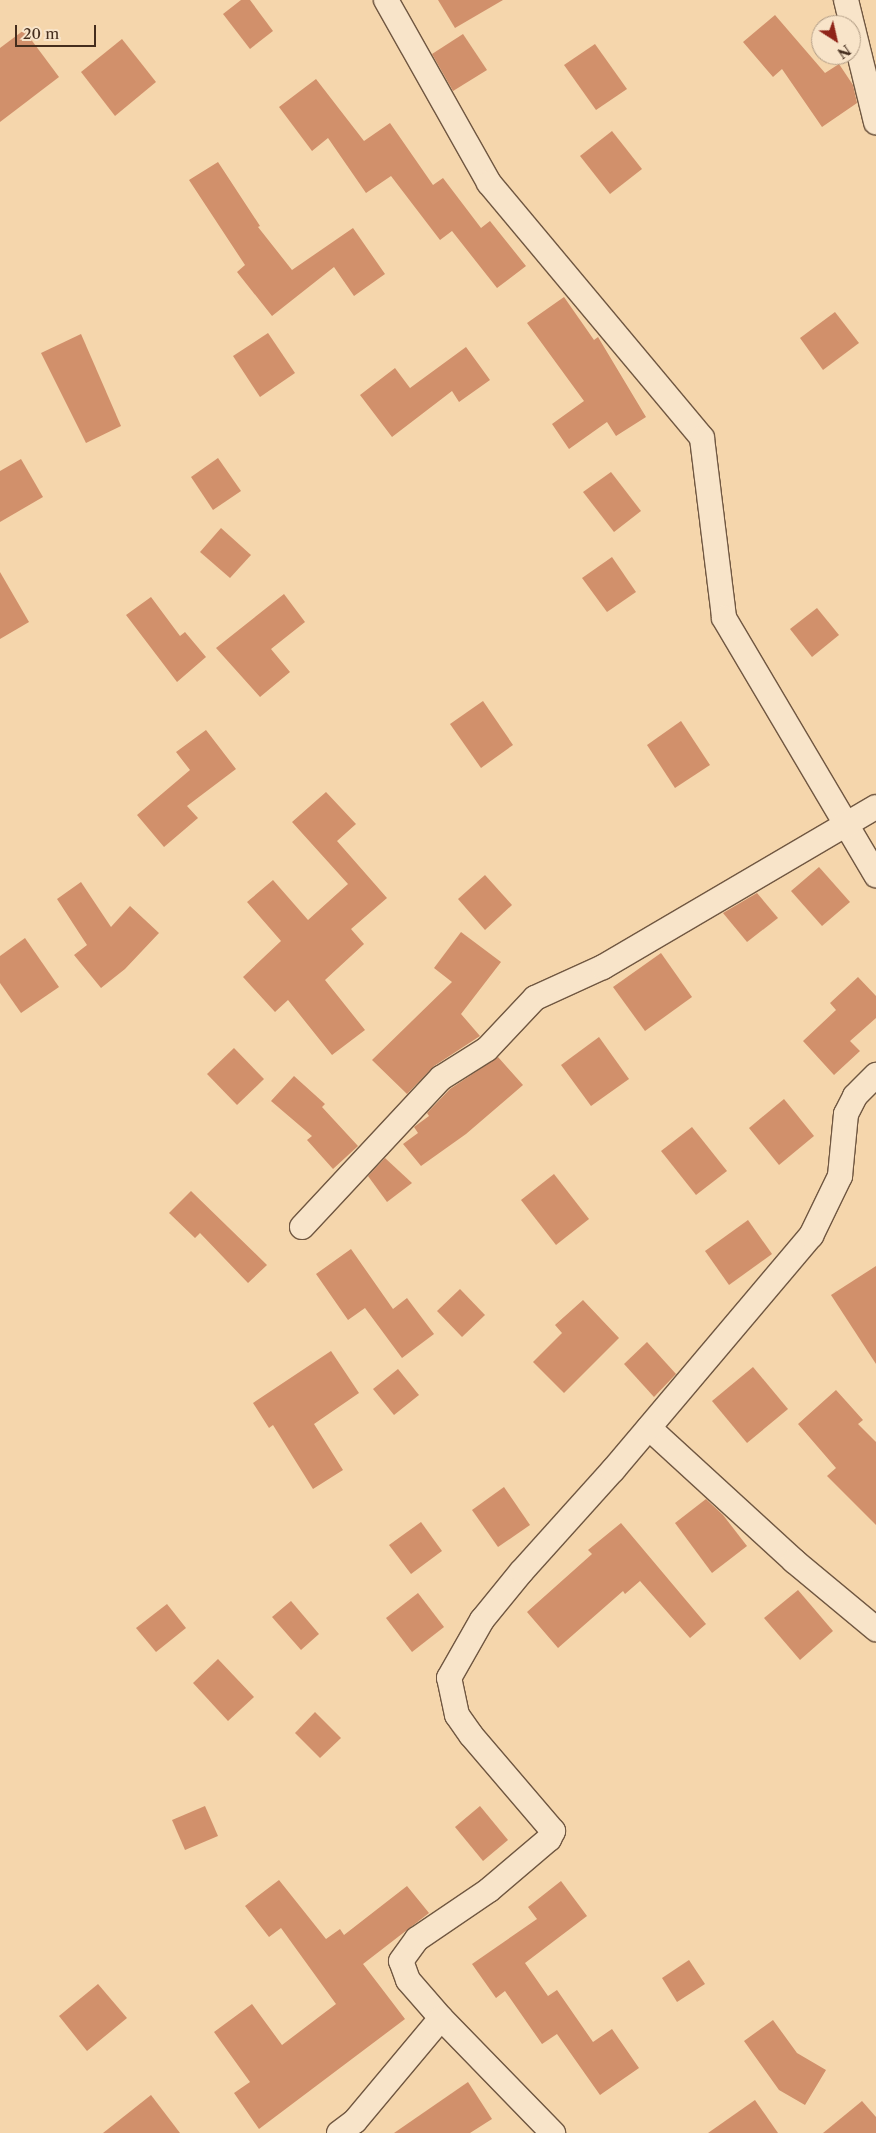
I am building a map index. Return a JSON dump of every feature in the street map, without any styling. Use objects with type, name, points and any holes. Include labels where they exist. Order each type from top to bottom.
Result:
[{"type":"street","points":[[386,0],[489,183],[702,438],[724,618],[876,875]]},
{"type":"street","points":[[846,0],[876,122]]},
{"type":"street","points":[[302,1227],[441,1078],[487,1049],[534,998],[603,967],[845,823],[876,807]]},
{"type":"street","points":[[553,2133],[441,2018],[408,1980],[401,1961],[417,1939],[489,1890],[549,1839],[553,1831],[471,1735],[457,1715],[449,1678],[482,1620],[649,1428],[811,1236],[840,1176],[846,1114],[855,1096],[876,1076]]},
{"type":"street","points":[[649,1428],[794,1561],[876,1629]]},
{"type":"street","points":[[339,2133],[355,2121],[441,2018]]},
{"type":"building","points":[[241,0],[250,0],[273,31],[250,49],[223,14]]},
{"type":"building","points":[[438,0],[503,0],[455,28]]},
{"type":"building","points":[[775,15],[811,57],[811,65],[818,65],[825,73],[840,65],[853,85],[857,103],[822,127],[782,69],[773,77],[743,42]]},
{"type":"building","points":[[24,30],[59,77],[0,122],[0,48]]},
{"type":"building","points":[[463,34],[487,70],[453,91],[432,54]]},
{"type":"building","points":[[122,39],[156,82],[115,116],[81,72]]},
{"type":"building","points":[[595,44],[627,89],[596,110],[564,65]]},
{"type":"building","points":[[316,79],[364,141],[390,123],[433,185],[443,178],[481,228],[490,221],[526,266],[497,288],[452,231],[440,240],[391,176],[366,193],[328,138],[312,151],[279,107]]},
{"type":"building","points":[[612,131],[642,169],[610,194],[580,156]]},
{"type":"building","points":[[218,162],[260,226],[258,227],[292,270],[353,228],[385,274],[354,296],[334,267],[272,316],[237,272],[245,265],[189,180]]},
{"type":"building","points":[[564,297],[594,340],[598,337],[646,417],[616,436],[607,422],[569,449],[552,424],[584,401],[527,323]]},
{"type":"building","points":[[835,312],[859,343],[823,370],[800,338]]},
{"type":"building","points":[[268,333],[295,373],[260,397],[233,356]]},
{"type":"building","points":[[81,334],[121,426],[86,443],[41,353]]},
{"type":"building","points":[[466,347],[490,380],[459,402],[452,391],[392,437],[360,395],[395,368],[410,388]]},
{"type":"building","points":[[218,458],[241,491],[213,510],[191,477]]},
{"type":"building","points":[[21,459],[43,497],[0,522],[0,471]]},
{"type":"building","points":[[611,472],[641,511],[614,532],[583,492]]},
{"type":"building","points":[[221,528],[251,555],[230,578],[200,552]]},
{"type":"building","points":[[612,557],[636,592],[607,612],[582,578]]},
{"type":"building","points":[[0,572],[29,622],[0,639]]},
{"type":"building","points":[[284,594],[305,622],[271,649],[290,672],[260,697],[216,648]]},
{"type":"building","points":[[151,597],[180,636],[185,632],[206,657],[177,682],[126,615]]},
{"type":"building","points":[[817,608],[839,635],[812,657],[790,629]]},
{"type":"building","points":[[483,701],[513,745],[481,768],[450,724]]},
{"type":"building","points":[[681,721],[710,765],[675,788],[647,745]]},
{"type":"building","points":[[206,730],[236,769],[187,806],[198,818],[164,847],[137,815],[190,770],[176,752]]},
{"type":"building","points":[[326,792],[356,824],[337,841],[387,898],[351,929],[364,944],[325,980],[365,1030],[332,1055],[288,1000],[275,1012],[243,977],[281,941],[247,902],[273,880],[308,920],[348,884],[292,822]]},
{"type":"building","points":[[819,867],[850,902],[822,926],[791,891]]},
{"type":"building","points":[[485,875],[512,905],[485,930],[458,899]]},
{"type":"building","points":[[81,882],[111,927],[130,906],[159,933],[125,969],[101,988],[74,955],[87,945],[57,899]]},
{"type":"building","points":[[757,893],[778,918],[747,942],[723,913]]},
{"type":"building","points":[[461,932],[501,962],[461,1014],[480,1036],[434,1066],[407,1094],[372,1060],[452,982],[434,968]]},
{"type":"building","points":[[25,938],[59,987],[21,1013],[0,983],[0,956]]},
{"type":"building","points":[[661,953],[692,997],[645,1031],[613,987]]},
{"type":"building","points":[[858,977],[876,996],[876,1018],[850,1041],[860,1051],[834,1075],[803,1041],[836,1010],[830,1003]]},
{"type":"building","points":[[599,1037],[629,1079],[591,1106],[561,1065]]},
{"type":"building","points":[[234,1048],[264,1079],[237,1105],[207,1074]]},
{"type":"building","points":[[498,1057],[523,1085],[466,1134],[421,1166],[403,1144],[418,1133],[414,1127],[429,1116],[427,1113],[450,1089]]},
{"type":"building","points":[[294,1076],[325,1104],[322,1107],[358,1146],[333,1169],[307,1140],[312,1136],[271,1101]]},
{"type":"building","points":[[784,1099],[814,1136],[779,1165],[749,1128]]},
{"type":"building","points":[[692,1127],[727,1171],[696,1195],[661,1151]]},
{"type":"building","points":[[385,1158],[412,1183],[387,1202],[368,1176]]},
{"type":"building","points":[[554,1174],[589,1219],[556,1245],[521,1200]]},
{"type":"building","points":[[191,1191],[267,1265],[248,1283],[200,1233],[195,1238],[169,1213]]},
{"type":"building","points":[[748,1220],[772,1254],[729,1285],[705,1251]]},
{"type":"building","points":[[351,1249],[393,1309],[407,1298],[434,1334],[402,1358],[365,1308],[348,1320],[316,1274]]},
{"type":"building","points":[[876,1266],[876,1364],[831,1295]]},
{"type":"building","points":[[460,1289],[485,1315],[462,1337],[437,1311]]},
{"type":"building","points":[[583,1300],[619,1338],[564,1393],[533,1362],[562,1333],[555,1325]]},
{"type":"building","points":[[647,1342],[676,1374],[654,1397],[624,1364]]},
{"type":"building","points":[[331,1351],[359,1393],[314,1424],[343,1470],[313,1489],[273,1425],[269,1428],[253,1403]]},
{"type":"building","points":[[753,1367],[788,1409],[747,1443],[712,1401]]},
{"type":"building","points":[[398,1369],[419,1395],[394,1415],[373,1389]]},
{"type":"building","points":[[836,1390],[863,1420],[858,1424],[876,1442],[876,1525],[827,1476],[836,1468],[798,1424]]},
{"type":"building","points":[[504,1487],[530,1525],[498,1547],[472,1510]]},
{"type":"building","points":[[706,1499],[723,1515],[747,1546],[712,1573],[675,1523]]},
{"type":"building","points":[[421,1522],[442,1551],[411,1574],[389,1545]]},
{"type":"building","points":[[621,1523],[706,1624],[690,1638],[640,1581],[625,1594],[623,1591],[558,1648],[527,1612],[592,1554],[588,1550]]},
{"type":"building","points":[[798,1590],[833,1631],[800,1660],[764,1618]]},
{"type":"building","points":[[418,1593],[444,1627],[412,1652],[386,1618]]},
{"type":"building","points":[[291,1601],[319,1634],[301,1650],[272,1617]]},
{"type":"building","points":[[167,1604],[186,1628],[156,1652],[136,1628]]},
{"type":"building","points":[[218,1659],[254,1697],[228,1721],[193,1683]]},
{"type":"building","points":[[315,1712],[341,1738],[320,1758],[295,1733]]},
{"type":"building","points":[[205,1806],[218,1836],[185,1850],[172,1820]]},
{"type":"building","points":[[480,1806],[508,1840],[483,1861],[455,1827]]},
{"type":"building","points":[[279,1880],[326,1939],[340,1929],[344,1935],[407,1886],[429,1913],[363,1964],[405,2019],[259,2129],[234,2093],[250,2082],[214,2032],[252,2004],[282,2045],[336,2004],[281,1928],[269,1937],[245,1906]]},
{"type":"building","points":[[561,1881],[587,1916],[525,1963],[548,1996],[557,1990],[593,2042],[612,2029],[639,2068],[600,2095],[557,2034],[542,2044],[505,1991],[496,1998],[472,1964],[537,1919],[528,1907]]},
{"type":"building","points":[[689,1960],[705,1984],[677,2002],[662,1978]]},
{"type":"building","points":[[98,1984],[127,2018],[87,2051],[59,2016]]},
{"type":"building","points":[[773,2020],[797,2053],[826,2070],[805,2105],[779,2090],[744,2041]]},
{"type":"building","points":[[468,2082],[492,2119],[470,2133],[394,2133]]},
{"type":"building","points":[[151,2095],[180,2133],[103,2133]]},
{"type":"building","points":[[755,2100],[778,2133],[708,2133]]},
{"type":"building","points":[[862,2101],[876,2117],[876,2133],[823,2133]]}]
